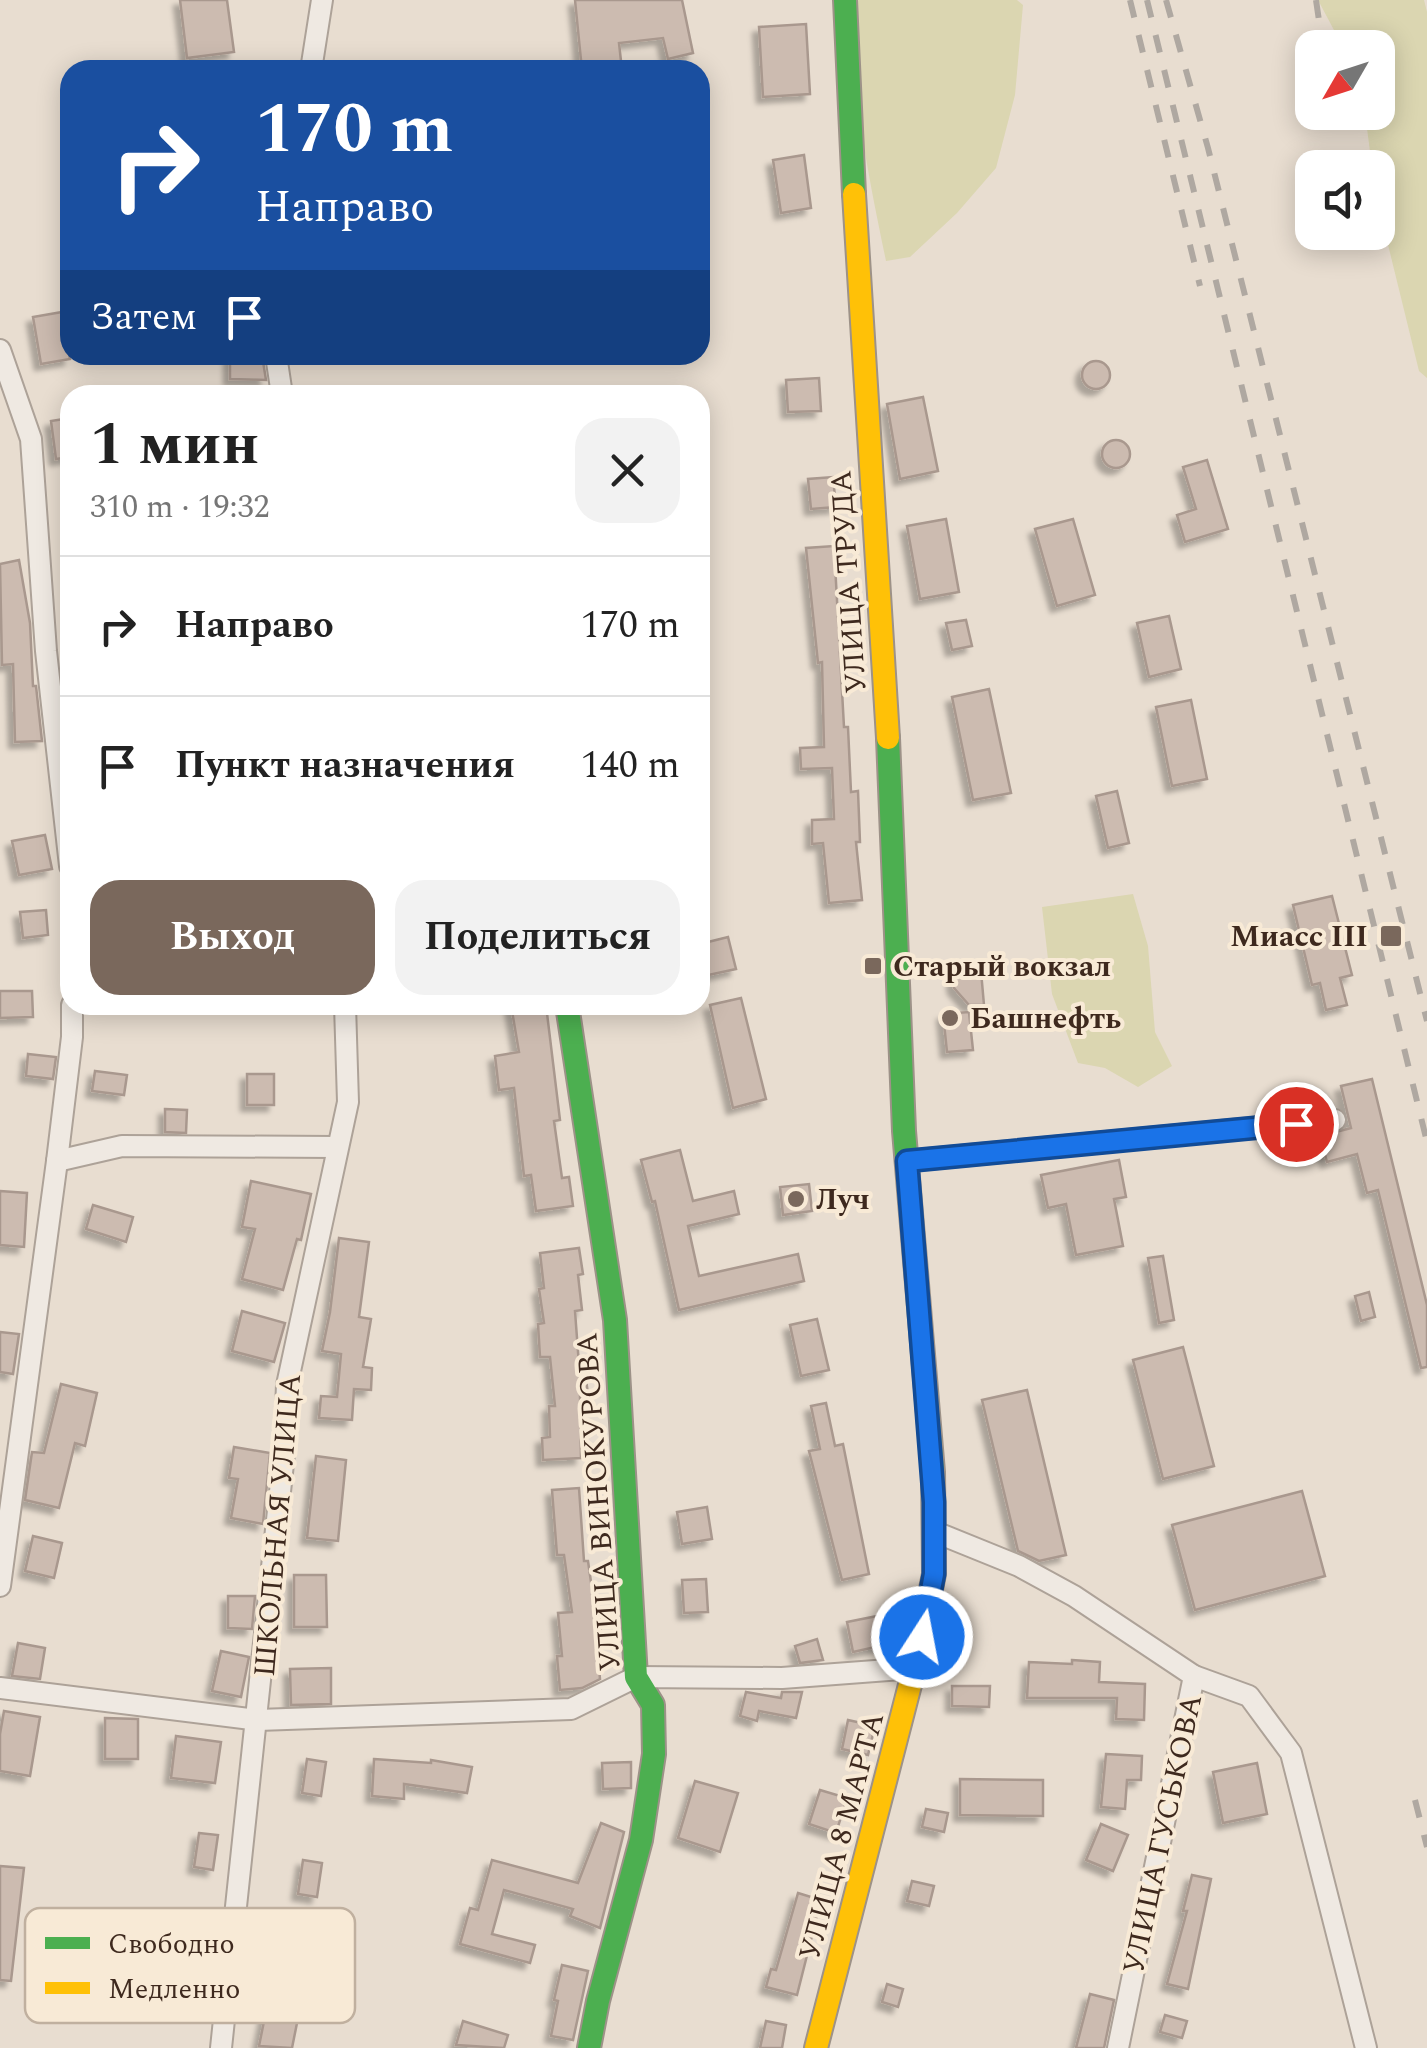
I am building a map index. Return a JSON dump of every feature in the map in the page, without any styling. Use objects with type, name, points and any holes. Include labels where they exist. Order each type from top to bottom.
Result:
[{"type":"main road","name":"УЛИЦА ТРУДА","points":[[845,0],[858,274],[885,672],[907,1161]]},
{"type":"main road","name":"УЛИЦА ВИНОКУРОВА","points":[[570,1015],[616,1320],[636,1677],[654,1705],[654,1754],[641,1840],[589,2048]]},
{"type":"main road","name":"УЛИЦА 8 МАРТА","points":[[816,2048],[915,1668],[934,1574],[933,1472],[907,1161]]},
{"type":"street","points":[[313,60],[322,0]]},
{"type":"street","points":[[0,350],[31,439],[46,650],[60,776]]},
{"type":"street","points":[[0,1586],[57,1161],[72,1015]]},
{"type":"street","name":"ШКОЛЬНАЯ УЛИЦА","points":[[237,1908],[284,1454],[287,1385],[348,1102],[346,1015]]},
{"type":"street","points":[[907,1161],[1335,1120]]},
{"type":"street","points":[[57,1161],[122,1146],[336,1147]]},
{"type":"street","name":"УЛИЦА ГУСЬКОВА","points":[[934,1532],[1019,1566],[1074,1596],[1194,1676],[1118,2048]]},
{"type":"street","points":[[0,1688],[258,1720],[571,1709],[636,1677],[782,1678],[915,1668]]},
{"type":"street","points":[[1194,1676],[1250,1696],[1291,1753],[1366,2048]]},
{"type":"street","name":"ШКОЛЬНАЯ УЛИЦА","points":[[221,2048],[224,2023]]},
{"type":"shaded area","points":[[855,0],[1017,0],[1023,5],[1015,95],[996,168],[957,213],[910,257],[886,261],[858,98]]},
{"type":"shaded area","points":[[1318,0],[1424,0],[1427,378],[1419,371],[1389,250],[1395,250],[1395,150],[1370,150],[1367,130],[1395,130],[1395,30],[1334,30]]},
{"type":"shaded area","points":[[1133,894],[1148,946],[1155,1032],[1172,1066],[1138,1087],[1105,1068],[1078,1063],[1052,994],[1042,907]]},
{"type":"building","points":[[180,0],[227,0],[234,52],[187,58]]},
{"type":"building","points":[[575,0],[682,0],[693,53],[668,59],[663,38],[619,43],[621,60],[581,60]]},
{"type":"building","points":[[806,24],[810,94],[763,97],[759,27]]},
{"type":"building","points":[[804,155],[811,208],[781,213],[773,160]]},
{"type":"building","points":[[60,312],[60,361],[41,364],[33,317]]},
{"type":"building","points":[[1096,361],[1106,365],[1110,375],[1106,385],[1096,389],[1086,385],[1082,375],[1086,365]]},
{"type":"building","points":[[230,365],[264,365],[266,380],[230,379]]},
{"type":"building","points":[[819,378],[821,411],[788,412],[786,380]]},
{"type":"building","points":[[923,397],[938,471],[900,479],[887,404]]},
{"type":"building","points":[[60,420],[60,458],[56,459],[51,421]]},
{"type":"building","points":[[1116,440],[1126,444],[1130,454],[1126,464],[1116,468],[1106,464],[1102,454],[1106,444]]},
{"type":"building","points":[[1207,460],[1228,529],[1185,542],[1177,515],[1196,509],[1183,467]]},
{"type":"building","points":[[833,477],[836,507],[811,509],[808,479]]},
{"type":"building","points":[[946,519],[959,592],[920,599],[907,526]]},
{"type":"building","points":[[1073,519],[1095,595],[1057,606],[1035,529]]},
{"type":"building","points":[[834,546],[844,727],[848,727],[851,792],[858,791],[860,842],[856,842],[862,900],[829,903],[823,843],[812,844],[812,820],[834,819],[832,768],[801,769],[800,748],[824,747],[822,662],[818,663],[806,548]]},
{"type":"building","points":[[19,560],[42,741],[15,742],[13,664],[2,665],[0,564]]},
{"type":"building","points":[[1169,616],[1181,669],[1149,677],[1137,623]]},
{"type":"building","points":[[966,620],[972,646],[952,650],[946,623]]},
{"type":"building","points":[[989,689],[1011,793],[973,800],[952,697]]},
{"type":"building","points":[[1191,700],[1207,779],[1172,786],[1156,707]]},
{"type":"building","points":[[1117,791],[1129,843],[1108,848],[1096,796]]},
{"type":"building","points":[[45,835],[52,869],[19,875],[12,841]]},
{"type":"building","points":[[1332,896],[1352,975],[1340,978],[1347,1005],[1326,1010],[1320,983],[1312,985],[1293,905]]},
{"type":"building","points":[[46,910],[48,935],[23,938],[20,912]]},
{"type":"building","points":[[728,937],[736,969],[710,975],[710,942]]},
{"type":"building","points":[[964,969],[981,971],[984,1005],[969,1005],[954,988],[953,980]]},
{"type":"building","points":[[0,991],[32,991],[33,1017],[0,1018]]},
{"type":"building","points":[[741,998],[766,1099],[733,1108],[710,1005]]},
{"type":"building","points":[[969,1012],[973,1050],[947,1052],[943,1014]]},
{"type":"building","points":[[513,1015],[547,1015],[560,1120],[554,1121],[562,1178],[569,1177],[573,1206],[536,1211],[531,1175],[524,1176],[514,1088],[499,1090],[495,1056],[519,1052]]},
{"type":"building","points":[[28,1054],[56,1057],[53,1079],[26,1076]]},
{"type":"building","points":[[95,1071],[127,1075],[124,1095],[92,1091]]},
{"type":"building","points":[[247,1074],[274,1074],[274,1105],[247,1105]]},
{"type":"building","points":[[1372,1079],[1427,1305],[1427,1367],[1421,1368],[1378,1190],[1367,1193],[1357,1154],[1327,1162],[1320,1136],[1351,1128],[1341,1086]]},
{"type":"building","points":[[165,1109],[187,1110],[186,1133],[165,1132]]},
{"type":"building","points":[[680,1150],[693,1201],[734,1191],[739,1214],[688,1226],[699,1276],[798,1254],[804,1281],[679,1310],[655,1201],[652,1202],[641,1160]]},
{"type":"building","points":[[1119,1160],[1126,1197],[1114,1199],[1123,1246],[1076,1255],[1066,1204],[1048,1208],[1041,1175]]},
{"type":"building","points":[[251,1181],[311,1194],[301,1240],[297,1239],[283,1290],[242,1279],[255,1229],[242,1227]]},
{"type":"building","name":"Луч","points":[[809,1184],[812,1211],[783,1215],[780,1187]]},
{"type":"building","points":[[0,1191],[27,1193],[24,1247],[0,1245]]},
{"type":"building","points":[[93,1205],[133,1217],[126,1242],[86,1229]]},
{"type":"building","points":[[339,1238],[369,1242],[359,1317],[371,1319],[363,1367],[372,1368],[371,1390],[354,1389],[352,1420],[319,1418],[321,1396],[337,1397],[341,1354],[322,1351]]},
{"type":"building","points":[[579,1248],[582,1310],[575,1311],[579,1365],[584,1365],[588,1394],[580,1395],[581,1458],[543,1460],[542,1438],[550,1437],[549,1406],[555,1406],[550,1357],[540,1357],[538,1324],[544,1323],[539,1289],[544,1288],[540,1253]]},
{"type":"building","points":[[1163,1256],[1174,1320],[1159,1323],[1148,1258]]},
{"type":"building","points":[[1369,1292],[1375,1317],[1361,1321],[1355,1296]]},
{"type":"building","points":[[242,1311],[285,1323],[274,1362],[232,1351]]},
{"type":"building","points":[[817,1319],[829,1370],[801,1376],[790,1325]]},
{"type":"building","points":[[0,1332],[19,1334],[13,1374],[0,1372]]},
{"type":"building","points":[[1183,1347],[1214,1466],[1163,1479],[1133,1360]]},
{"type":"building","points":[[61,1384],[97,1393],[85,1446],[75,1443],[59,1508],[25,1500],[32,1452],[44,1453]]},
{"type":"building","points":[[1027,1390],[1066,1555],[1039,1561],[1018,1551],[982,1400]]},
{"type":"building","points":[[826,1403],[835,1446],[843,1444],[869,1574],[842,1580],[809,1451],[820,1449],[811,1406]]},
{"type":"building","points":[[234,1447],[270,1453],[263,1524],[231,1518],[238,1479],[229,1478]]},
{"type":"building","points":[[316,1456],[346,1460],[338,1541],[307,1538]]},
{"type":"building","points":[[579,1488],[584,1561],[588,1561],[595,1610],[599,1610],[600,1679],[582,1688],[560,1690],[558,1613],[572,1612],[564,1555],[557,1555],[552,1490]]},
{"type":"building","points":[[1302,1491],[1325,1576],[1195,1610],[1172,1525]]},
{"type":"building","points":[[707,1507],[712,1539],[682,1544],[677,1512]]},
{"type":"building","points":[[33,1536],[62,1543],[54,1578],[25,1571]]},
{"type":"building","points":[[294,1575],[326,1575],[327,1627],[294,1627]]},
{"type":"building","points":[[706,1579],[708,1612],[684,1613],[682,1580]]},
{"type":"building","points":[[228,1596],[255,1596],[252,1629],[228,1628]]},
{"type":"building","points":[[882,1615],[889,1644],[853,1652],[847,1622]]},
{"type":"building","points":[[817,1639],[823,1660],[800,1663],[795,1646]]},
{"type":"building","points":[[18,1643],[45,1648],[40,1679],[12,1676]]},
{"type":"building","points":[[221,1651],[249,1657],[241,1697],[212,1691]]},
{"type":"building","points":[[1072,1660],[1100,1662],[1099,1682],[1145,1684],[1144,1720],[1116,1719],[1117,1698],[1027,1698],[1029,1662],[1072,1664]]},
{"type":"building","points":[[331,1668],[331,1704],[291,1705],[290,1669]]},
{"type":"building","points":[[952,1686],[990,1686],[989,1707],[952,1706]]},
{"type":"building","points":[[746,1692],[781,1698],[782,1692],[802,1692],[796,1718],[759,1711],[757,1721],[740,1716]]},
{"type":"building","points":[[4,1711],[40,1717],[30,1776],[0,1771]]},
{"type":"building","points":[[105,1718],[138,1719],[138,1759],[105,1759]]},
{"type":"building","points":[[848,1720],[875,1726],[868,1755],[842,1749]]},
{"type":"building","points":[[176,1736],[221,1742],[215,1783],[171,1778]]},
{"type":"building","points":[[1106,1754],[1142,1756],[1141,1780],[1127,1780],[1125,1809],[1101,1807]]},
{"type":"building","points":[[307,1759],[326,1762],[321,1796],[302,1793]]},
{"type":"building","points":[[374,1759],[431,1760],[472,1767],[467,1793],[404,1784],[404,1799],[372,1796]]},
{"type":"building","points":[[631,1762],[631,1788],[603,1789],[602,1763]]},
{"type":"building","points":[[1257,1763],[1267,1814],[1223,1823],[1213,1772]]},
{"type":"building","points":[[960,1779],[1043,1780],[1043,1816],[960,1815]]},
{"type":"building","points":[[695,1781],[738,1793],[720,1852],[678,1838]]},
{"type":"building","points":[[820,1790],[847,1798],[836,1833],[809,1824]]},
{"type":"building","points":[[926,1809],[948,1813],[944,1832],[922,1827]]},
{"type":"building","points":[[601,1823],[624,1832],[600,1928],[570,1916],[573,1909],[504,1890],[492,1934],[535,1945],[530,1963],[460,1944],[470,1908],[478,1910],[492,1860],[578,1883]]},
{"type":"building","points":[[1101,1824],[1128,1835],[1113,1871],[1086,1860]]},
{"type":"building","points":[[199,1833],[218,1835],[213,1870],[194,1867]]},
{"type":"building","points":[[303,1860],[322,1863],[317,1897],[298,1894]]},
{"type":"building","points":[[0,1866],[24,1868],[11,1981],[0,1980]]},
{"type":"building","points":[[1192,1875],[1211,1879],[1188,1989],[1167,1984],[1187,1911],[1183,1911]]},
{"type":"building","points":[[912,1881],[934,1886],[929,1906],[907,1901]]},
{"type":"building","points":[[798,1893],[821,1900],[797,1995],[766,1987],[771,1969],[776,1970]]},
{"type":"building","points":[[562,1965],[588,1971],[573,2040],[551,2036]]},
{"type":"building","points":[[887,1984],[903,1989],[898,2007],[882,2002]]},
{"type":"building","points":[[1090,1994],[1114,2000],[1104,2048],[1076,2048]]},
{"type":"building","points":[[1165,2015],[1187,2021],[1182,2038],[1160,2032]]},
{"type":"building","points":[[463,2021],[508,2035],[504,2048],[456,2045]]},
{"type":"building","points":[[766,2021],[786,2025],[782,2048],[760,2048]]},
{"type":"building","points":[[264,2023],[297,2023],[292,2048],[259,2046]]},
{"type":"railway","points":[[1130,0],[1200,286]]},
{"type":"railway","points":[[1147,0],[1427,1142]]},
{"type":"railway","points":[[1166,0],[1208,148],[1427,1021]]},
{"type":"railway","points":[[1316,0],[1320,30]]},
{"type":"railway","points":[[1415,1800],[1427,1847]]},
{"type":"traffic: fast","points":[[845,0],[854,194]]},
{"type":"traffic: fast","points":[[888,738],[904,1131],[933,1472],[934,1574],[918,1654]]},
{"type":"traffic: fast","points":[[569,1015],[615,1320],[636,1677],[653,1705],[654,1754],[641,1840],[589,2048]]},
{"type":"traffic: slow","points":[[854,194],[888,738]]},
{"type":"traffic: slow","points":[[816,2048],[918,1654]]},
{"type":"place","name":"Миасс III","points":[[1391,936]]},
{"type":"place","name":"Старый вокзал","points":[[873,966]]},
{"type":"place","name":"Башнефть","points":[[950,1018]]},
{"type":"place","name":"Луч","points":[[796,1199]]},
{"type":"route","points":[[922,1637],[934,1574],[934,1502],[907,1161],[1296,1124]]}]
